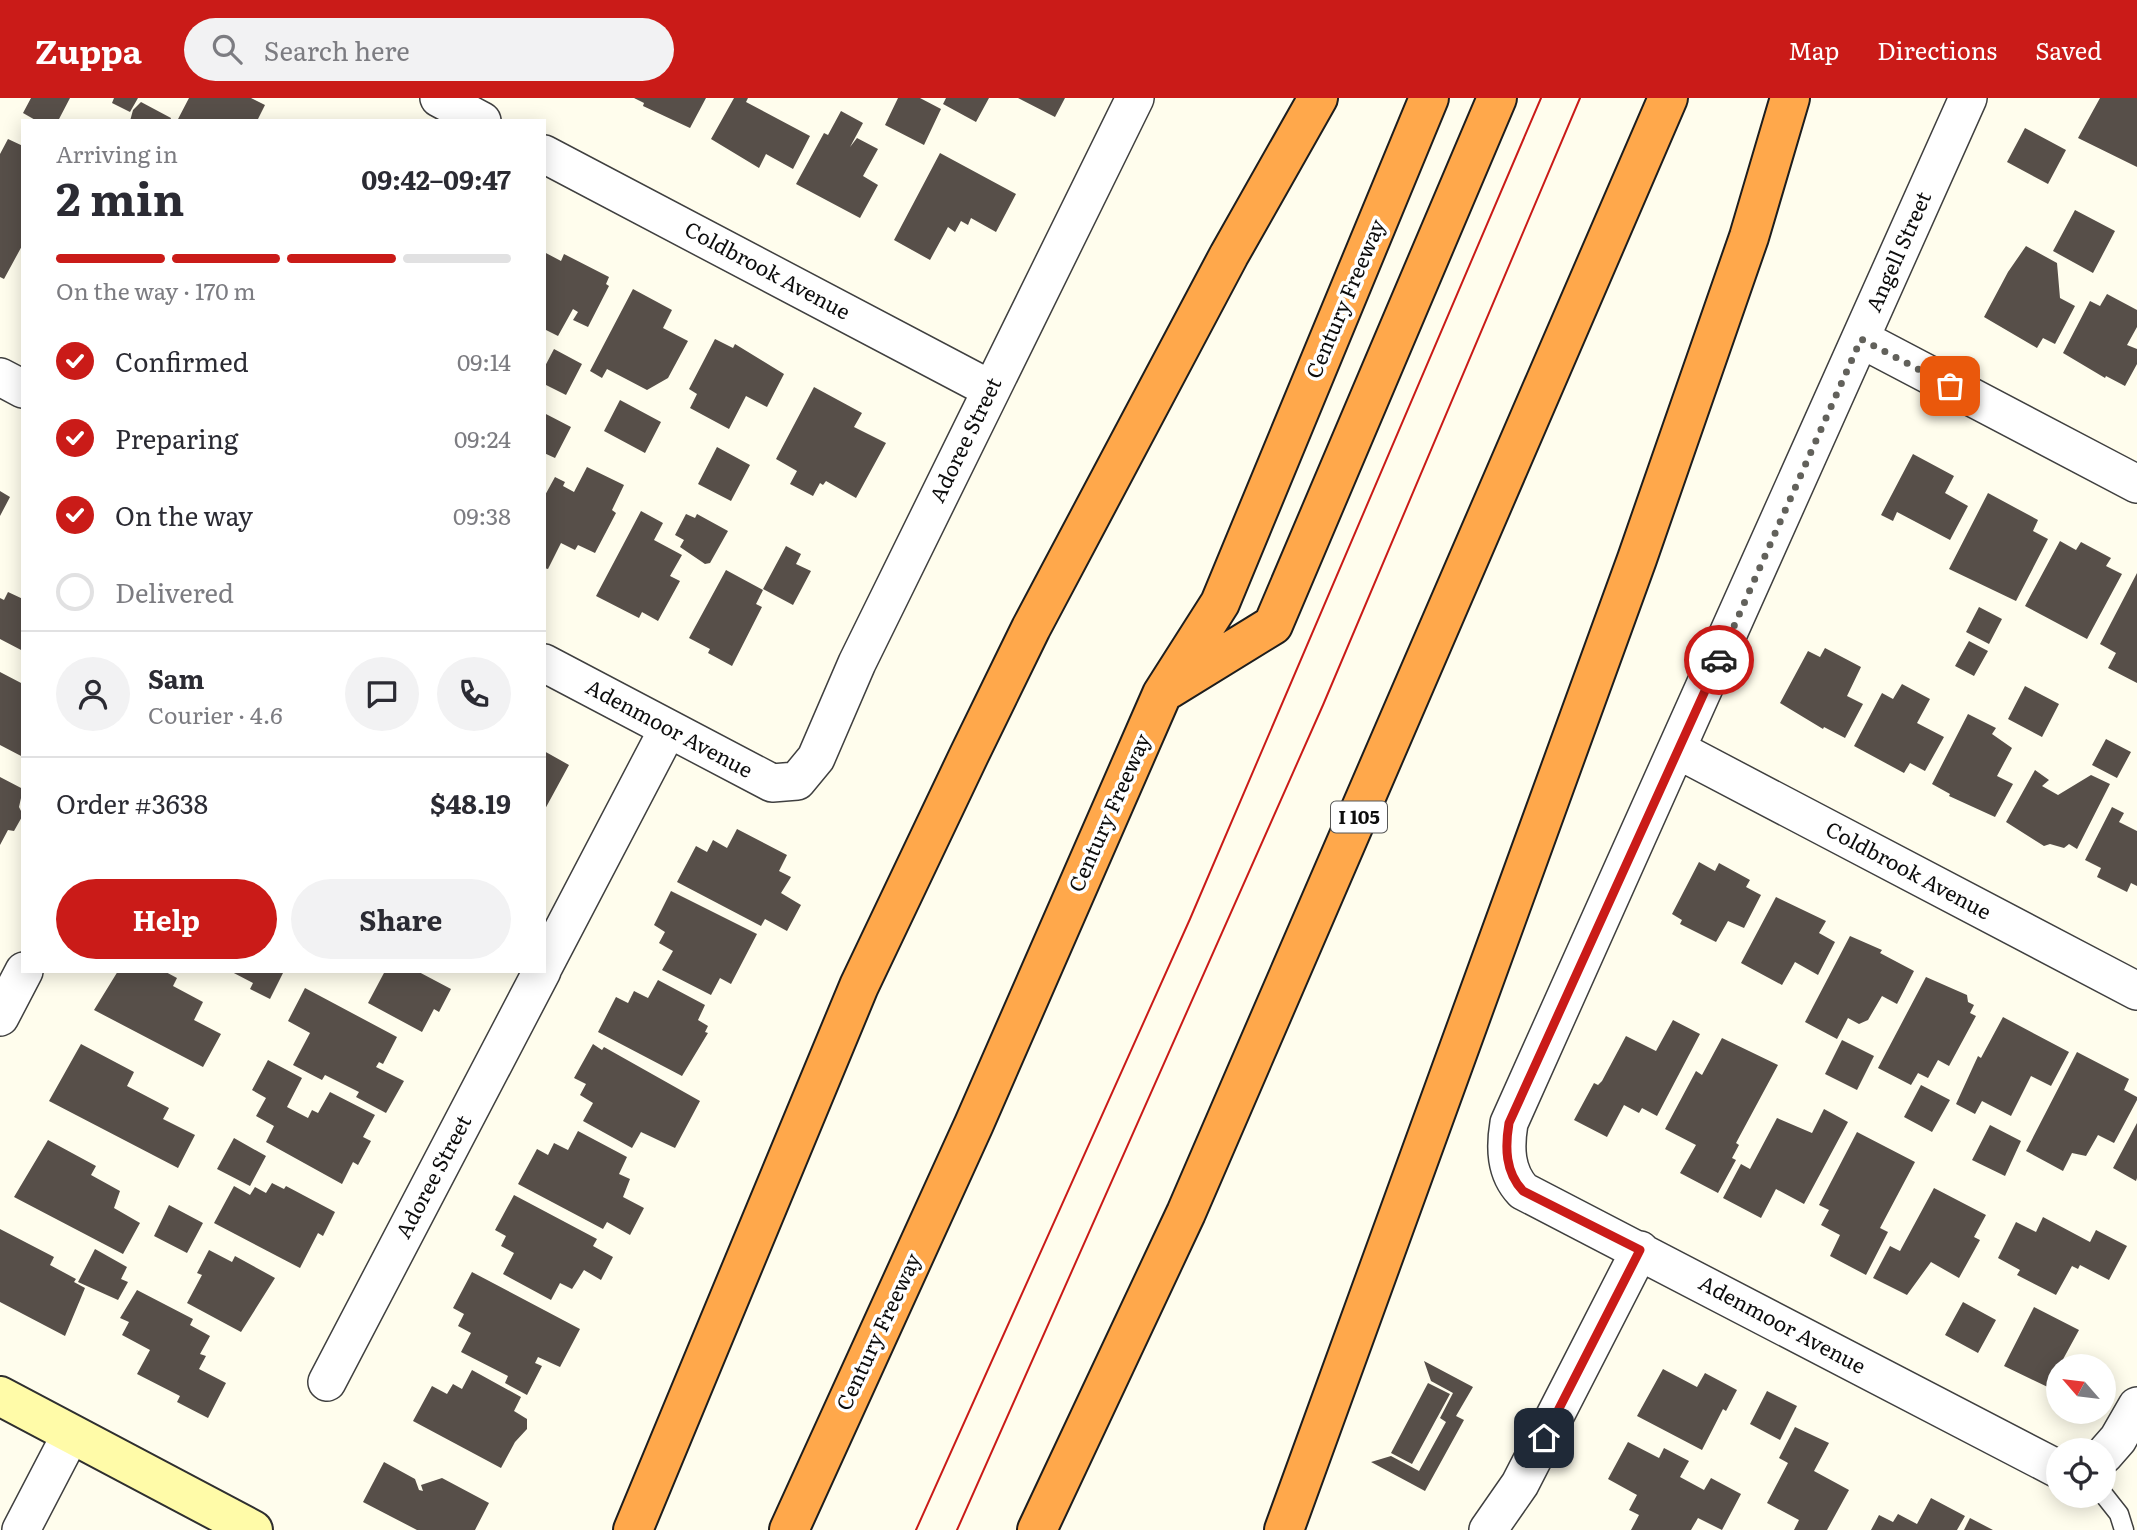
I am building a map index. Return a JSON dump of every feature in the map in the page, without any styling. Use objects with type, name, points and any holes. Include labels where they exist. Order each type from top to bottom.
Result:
[{"type":"highway","points":[[633,1530],[859,986],[969,755],[1031,628],[1217,279],[1318,98]]},
{"type":"highway","name":"Century Freeway","points":[[789,1530],[974,1124],[1161,694],[1220,603],[1429,98]]},
{"type":"highway","points":[[1161,694],[1273,625],[1497,98]]},
{"type":"highway","name":"I 105","points":[[1037,1530],[1186,1213],[1668,98]]},
{"type":"highway","points":[[1284,1530],[1637,559],[1749,237],[1790,98]]},
{"type":"main road","points":[[0,1396],[253,1530]]},
{"type":"street","points":[[439,98],[478,119]]},
{"type":"street","name":"Adoree Street","points":[[797,781],[816,758],[857,663],[1135,98]]},
{"type":"street","name":"Angell Street","points":[[1512,1175],[1507,1150],[1509,1123],[1968,98]]},
{"type":"street","name":"Coldbrook Avenue","points":[[546,154],[990,389]]},
{"type":"street","points":[[1861,339],[2137,484]]},
{"type":"street","points":[[0,377],[21,388]]},
{"type":"street","name":"Adenmoor Avenue","points":[[546,664],[772,783],[797,781]]},
{"type":"street","points":[[546,962],[668,729]]},
{"type":"street","name":"Coldbrook Avenue","points":[[1678,750],[2137,991]]},
{"type":"street","points":[[0,1017],[23,973]]},
{"type":"street","name":"Adoree Street","points":[[327,1382],[540,973]]},
{"type":"street","name":"Adenmoor Avenue","points":[[1512,1175],[1523,1191],[2046,1463]]},
{"type":"street","points":[[1488,1530],[1520,1484],[1640,1250]]},
{"type":"street","points":[[2116,1441],[2137,1406]]},
{"type":"street","points":[[21,1530],[71,1434]]},
{"type":"lane","points":[[2114,1508],[2124,1530]]},
{"type":"building","points":[[31,98],[70,98],[59,119],[34,119],[23,113]]},
{"type":"building","points":[[114,98],[138,98],[130,112],[112,103]]},
{"type":"building","points":[[189,98],[251,98],[265,105],[258,119],[178,119]]},
{"type":"building","points":[[634,98],[706,98],[690,128],[643,106],[644,103]]},
{"type":"building","points":[[734,98],[748,98],[746,102],[810,136],[793,169],[766,154],[759,168],[711,139]]},
{"type":"building","points":[[898,98],[920,98],[941,109],[924,145],[885,125]]},
{"type":"building","points":[[946,98],[989,98],[976,122],[943,104]]},
{"type":"building","points":[[1018,98],[1065,98],[1055,117]]},
{"type":"building","points":[[2100,98],[2137,98],[2137,167],[2078,138]]},
{"type":"building","points":[[141,102],[171,118],[131,119],[133,110]]},
{"type":"building","points":[[841,111],[863,123],[850,147],[857,138],[878,149],[863,176],[878,185],[860,218],[796,184],[824,133],[828,135]]},
{"type":"building","points":[[2025,128],[2066,150],[2048,184],[2007,162]]},
{"type":"building","points":[[8,139],[21,145],[21,248],[4,279],[0,277],[0,154]]},
{"type":"building","points":[[940,153],[1016,194],[996,232],[971,218],[968,225],[961,221],[955,232],[948,227],[930,260],[894,240]]},
{"type":"building","points":[[2075,210],[2115,231],[2093,273],[2053,251]]},
{"type":"building","points":[[2026,246],[2057,263],[2060,298],[2075,306],[2055,344],[2043,338],[2037,348],[1984,317],[2008,272]]},
{"type":"building","points":[[546,253],[561,261],[564,254],[609,277],[606,284],[609,286],[588,327],[573,320],[578,312],[573,309],[558,336],[546,330]]},
{"type":"building","points":[[633,289],[672,310],[663,328],[688,341],[668,378],[647,390],[607,369],[602,378],[590,371]]},
{"type":"building","points":[[2107,294],[2137,310],[2137,327],[2127,345],[2137,349],[2137,364],[2125,386],[2106,376],[2105,378],[2063,353],[2090,301],[2100,306]]},
{"type":"building","points":[[715,339],[733,348],[735,344],[784,374],[767,407],[746,396],[729,429],[690,408],[697,394],[689,389]]},
{"type":"building","points":[[554,349],[582,364],[566,395],[546,385],[546,364]]},
{"type":"building","points":[[814,387],[862,413],[854,427],[886,443],[856,498],[826,481],[823,485],[820,483],[813,496],[790,484],[797,471],[776,459]]},
{"type":"building","points":[[620,400],[661,422],[645,453],[604,431]]},
{"type":"building","points":[[546,414],[571,427],[555,458],[546,454]]},
{"type":"building","points":[[717,447],[750,465],[731,501],[698,484]]},
{"type":"building","points":[[1913,454],[1954,476],[1945,493],[1968,506],[1950,540],[1897,512],[1893,521],[1881,515]]},
{"type":"building","points":[[587,467],[624,485],[612,510],[616,513],[595,553],[578,545],[575,550],[561,543],[546,568],[546,493],[555,477],[565,482],[563,486],[574,492]]},
{"type":"building","points":[[0,491],[10,497],[0,516]]},
{"type":"building","points":[[1988,493],[2038,520],[2033,531],[2048,539],[2016,601],[1949,569]]},
{"type":"building","points":[[641,511],[663,523],[654,540],[682,555],[670,576],[680,581],[658,621],[642,612],[639,618],[596,596]]},
{"type":"building","points":[[686,514],[695,518],[697,514],[728,531],[710,563],[705,564],[680,547],[684,540],[675,535]]},
{"type":"building","points":[[2060,541],[2076,550],[2081,542],[2111,558],[2106,566],[2122,574],[2087,639],[2025,606]]},
{"type":"building","points":[[786,546],[801,554],[796,564],[811,571],[793,605],[763,589]]},
{"type":"building","points":[[726,570],[763,590],[756,604],[762,607],[732,666],[708,653],[710,649],[689,638]]},
{"type":"building","points":[[2137,573],[2137,683],[2108,668],[2116,653],[2100,644]]},
{"type":"building","points":[[8,592],[21,598],[21,650],[0,639],[0,598],[4,600]]},
{"type":"building","points":[[1979,607],[2002,619],[1989,644],[1966,632]]},
{"type":"building","points":[[1969,641],[1988,651],[1974,676],[1955,666]]},
{"type":"building","points":[[1825,648],[1861,667],[1847,696],[1863,704],[1845,738],[1824,727],[1823,729],[1780,703],[1808,651],[1820,657]]},
{"type":"building","points":[[0,672],[21,683],[21,756],[0,745]]},
{"type":"building","points":[[1902,684],[1930,699],[1917,723],[1944,737],[1925,771],[1910,763],[1904,773],[1854,746],[1882,693],[1893,699]]},
{"type":"building","points":[[2025,686],[2059,704],[2042,737],[2008,719]]},
{"type":"building","points":[[1968,714],[1996,728],[1992,734],[2012,748],[1997,776],[2013,784],[1995,817],[1949,796],[1950,794],[1932,784]]},
{"type":"building","points":[[2106,739],[2131,752],[2117,778],[2092,765]]},
{"type":"building","points":[[546,752],[569,765],[546,807]]},
{"type":"building","points":[[2035,770],[2049,780],[2042,786],[2058,795],[2091,775],[2110,784],[2077,849],[2069,844],[2064,848],[2050,844],[2044,846],[2006,822]]},
{"type":"building","points":[[0,777],[21,788],[21,819],[14,831],[8,830],[0,845]]},
{"type":"building","points":[[2112,807],[2124,813],[2119,822],[2137,831],[2137,886],[2131,883],[2127,892],[2097,877],[2101,868],[2085,860]]},
{"type":"building","points":[[737,829],[787,855],[779,871],[791,877],[781,893],[801,905],[787,931],[765,919],[761,926],[677,882],[696,846],[707,852],[713,840],[727,848]]},
{"type":"building","points":[[1699,862],[1715,871],[1719,863],[1750,880],[1746,887],[1761,895],[1744,928],[1728,921],[1716,942],[1680,924],[1682,920],[1672,914]]},
{"type":"building","points":[[671,891],[757,934],[731,984],[720,978],[711,995],[662,970],[673,951],[659,943],[665,932],[654,925]]},
{"type":"building","points":[[1776,897],[1826,921],[1819,933],[1835,942],[1818,975],[1795,962],[1782,985],[1741,963]]},
{"type":"building","points":[[1850,936],[1882,950],[1880,953],[1914,971],[1897,1004],[1882,996],[1868,1020],[1859,1024],[1848,1018],[1837,1039],[1805,1022]]},
{"type":"building","points":[[117,973],[168,973],[177,978],[173,986],[203,1002],[194,1020],[221,1034],[203,1067],[94,1010]]},
{"type":"building","points":[[234,973],[283,973],[270,999],[250,989],[253,983]]},
{"type":"building","points":[[384,973],[421,973],[451,989],[439,1012],[434,1009],[422,1032],[368,1003]]},
{"type":"building","points":[[1926,977],[1967,995],[1968,1002],[1974,1005],[1970,1013],[1976,1016],[1949,1066],[1938,1060],[1928,1078],[1918,1073],[1911,1085],[1878,1068]]},
{"type":"building","points":[[658,980],[705,1005],[698,1020],[708,1026],[705,1032],[708,1033],[682,1076],[598,1032],[616,997],[628,1003],[634,991],[648,998]]},
{"type":"building","points":[[305,988],[397,1037],[383,1064],[379,1062],[376,1067],[404,1081],[386,1113],[356,1097],[359,1092],[325,1075],[322,1080],[293,1065],[310,1033],[288,1021]]},
{"type":"building","points":[[2003,1017],[2069,1052],[2051,1086],[2031,1076],[2011,1116],[1982,1101],[1975,1114],[1956,1104],[1978,1056],[1981,1058]]},
{"type":"building","points":[[1673,1020],[1700,1034],[1657,1116],[1642,1108],[1639,1113],[1624,1105],[1607,1137],[1574,1120],[1594,1083],[1598,1085],[1602,1081],[1626,1036],[1656,1051]]},
{"type":"building","points":[[1722,1038],[1778,1065],[1736,1143],[1739,1145],[1732,1158],[1736,1160],[1718,1193],[1680,1173],[1696,1145],[1665,1129],[1696,1071],[1702,1075]]},
{"type":"building","points":[[1842,1040],[1874,1056],[1857,1090],[1825,1074]]},
{"type":"building","points":[[81,1044],[134,1072],[127,1086],[169,1108],[163,1119],[195,1135],[178,1168],[49,1101]]},
{"type":"building","points":[[593,1044],[602,1050],[604,1047],[700,1101],[675,1148],[641,1132],[632,1148],[583,1121],[593,1103],[580,1095],[586,1084],[574,1078]]},
{"type":"building","points":[[2077,1052],[2129,1079],[2124,1090],[2137,1097],[2137,1100],[2114,1143],[2098,1135],[2086,1156],[2072,1153],[2063,1171],[2026,1151]]},
{"type":"building","points":[[268,1060],[302,1078],[287,1107],[308,1118],[312,1110],[318,1113],[330,1092],[375,1115],[363,1137],[371,1141],[358,1165],[353,1162],[342,1184],[266,1142],[274,1126],[256,1116],[266,1098],[252,1090]]},
{"type":"building","points":[[1921,1085],[1950,1100],[1932,1132],[1904,1117]]},
{"type":"building","points":[[1824,1109],[1848,1122],[1804,1204],[1776,1189],[1761,1218],[1723,1198],[1741,1164],[1750,1169],[1777,1118],[1812,1133]]},
{"type":"building","points":[[2137,1123],[2137,1178],[2136,1181],[2113,1168]]},
{"type":"building","points":[[1990,1125],[2021,1141],[2005,1176],[1972,1160]]},
{"type":"building","points":[[578,1131],[627,1157],[619,1174],[630,1179],[623,1197],[644,1208],[630,1235],[607,1222],[603,1229],[518,1184],[537,1149],[548,1155],[554,1143],[568,1150]]},
{"type":"building","points":[[1857,1132],[1915,1162],[1880,1228],[1888,1232],[1866,1275],[1830,1256],[1840,1235],[1821,1225],[1829,1210],[1819,1205]]},
{"type":"building","points":[[234,1138],[266,1156],[250,1186],[217,1169]]},
{"type":"building","points":[[48,1140],[96,1166],[91,1175],[120,1191],[114,1208],[140,1223],[123,1254],[14,1197]]},
{"type":"building","points":[[272,1183],[284,1189],[286,1186],[335,1212],[323,1236],[318,1233],[300,1268],[214,1223],[234,1186],[250,1195],[255,1187],[266,1193]]},
{"type":"building","points":[[1934,1188],[1986,1215],[1974,1237],[1980,1240],[1959,1278],[1931,1262],[1907,1295],[1873,1278],[1890,1246],[1900,1251]]},
{"type":"building","points":[[514,1195],[597,1239],[593,1246],[613,1257],[601,1280],[584,1270],[572,1289],[560,1283],[551,1300],[503,1274],[514,1253],[501,1246],[506,1236],[495,1230]]},
{"type":"building","points":[[169,1205],[203,1223],[187,1253],[154,1236]]},
{"type":"building","points":[[2043,1217],[2090,1242],[2096,1230],[2127,1246],[2109,1280],[2080,1265],[2078,1269],[2072,1266],[2056,1295],[2017,1275],[2020,1270],[1998,1258],[2016,1222],[2036,1232]]},
{"type":"building","points":[[0,1229],[54,1257],[50,1265],[76,1279],[74,1282],[85,1288],[65,1336],[0,1302]]},
{"type":"building","points":[[95,1249],[127,1267],[121,1279],[128,1282],[118,1300],[78,1282]]},
{"type":"building","points":[[209,1250],[232,1262],[235,1256],[275,1278],[241,1332],[187,1303],[202,1275],[197,1273]]},
{"type":"building","points":[[472,1272],[580,1329],[560,1367],[538,1357],[535,1363],[542,1366],[527,1395],[505,1383],[508,1376],[461,1352],[471,1333],[458,1326],[464,1314],[453,1308]]},
{"type":"building","points":[[137,1290],[193,1319],[190,1325],[210,1336],[200,1354],[206,1356],[199,1369],[226,1383],[208,1418],[177,1402],[180,1396],[137,1374],[150,1350],[122,1335],[129,1322],[120,1318]]},
{"type":"building","points":[[1963,1302],[1996,1320],[1978,1353],[1945,1335]]},
{"type":"building","points":[[2034,1307],[2079,1330],[2066,1354],[2046,1354],[2046,1386],[2004,1366]]},
{"type":"building","points":[[1424,1361],[1473,1387],[1456,1416],[1464,1420],[1425,1491],[1371,1462],[1391,1456],[1419,1471],[1446,1422],[1440,1418],[1453,1393],[1431,1381]]},
{"type":"building","points":[[1663,1369],[1697,1387],[1705,1373],[1737,1390],[1726,1411],[1723,1409],[1702,1450],[1637,1416]]},
{"type":"building","points":[[472,1370],[521,1397],[514,1411],[527,1419],[527,1429],[515,1442],[501,1468],[413,1421],[432,1386],[447,1394],[453,1384],[462,1389]]},
{"type":"building","points":[[1428,1383],[1450,1394],[1412,1464],[1391,1453]]},
{"type":"building","points":[[1767,1391],[1797,1406],[1780,1440],[1750,1424]]},
{"type":"building","points":[[1795,1427],[1829,1443],[1814,1471],[1849,1490],[1827,1530],[1794,1530],[1799,1520],[1767,1503],[1788,1463],[1779,1458]]},
{"type":"building","points":[[1628,1442],[1659,1458],[1664,1448],[1689,1461],[1680,1477],[1704,1490],[1711,1478],[1741,1494],[1722,1530],[1698,1518],[1691,1530],[1631,1530],[1639,1515],[1629,1510],[1637,1495],[1608,1479]]},
{"type":"building","points":[[384,1462],[415,1479],[419,1490],[423,1491],[421,1485],[442,1478],[489,1503],[475,1530],[417,1530],[363,1502]]},
{"type":"building","points":[[1931,1498],[1965,1516],[1957,1530],[1871,1530],[1879,1515],[1893,1522],[1898,1514],[1917,1524]]},
{"type":"building","points":[[1970,1518],[1993,1530],[1964,1530]]},
{"type":"tram line","points":[[916,1530],[1190,919],[1541,98]]},
{"type":"tram line","points":[[957,1530],[1323,705],[1580,98]]},
{"type":"way so far","points":[[1719,660],[1861,339],[1950,386]]},
{"type":"route","points":[[1544,1438],[1640,1250],[1523,1191],[1517,1185],[1508,1163],[1509,1123],[1719,660]]}]
